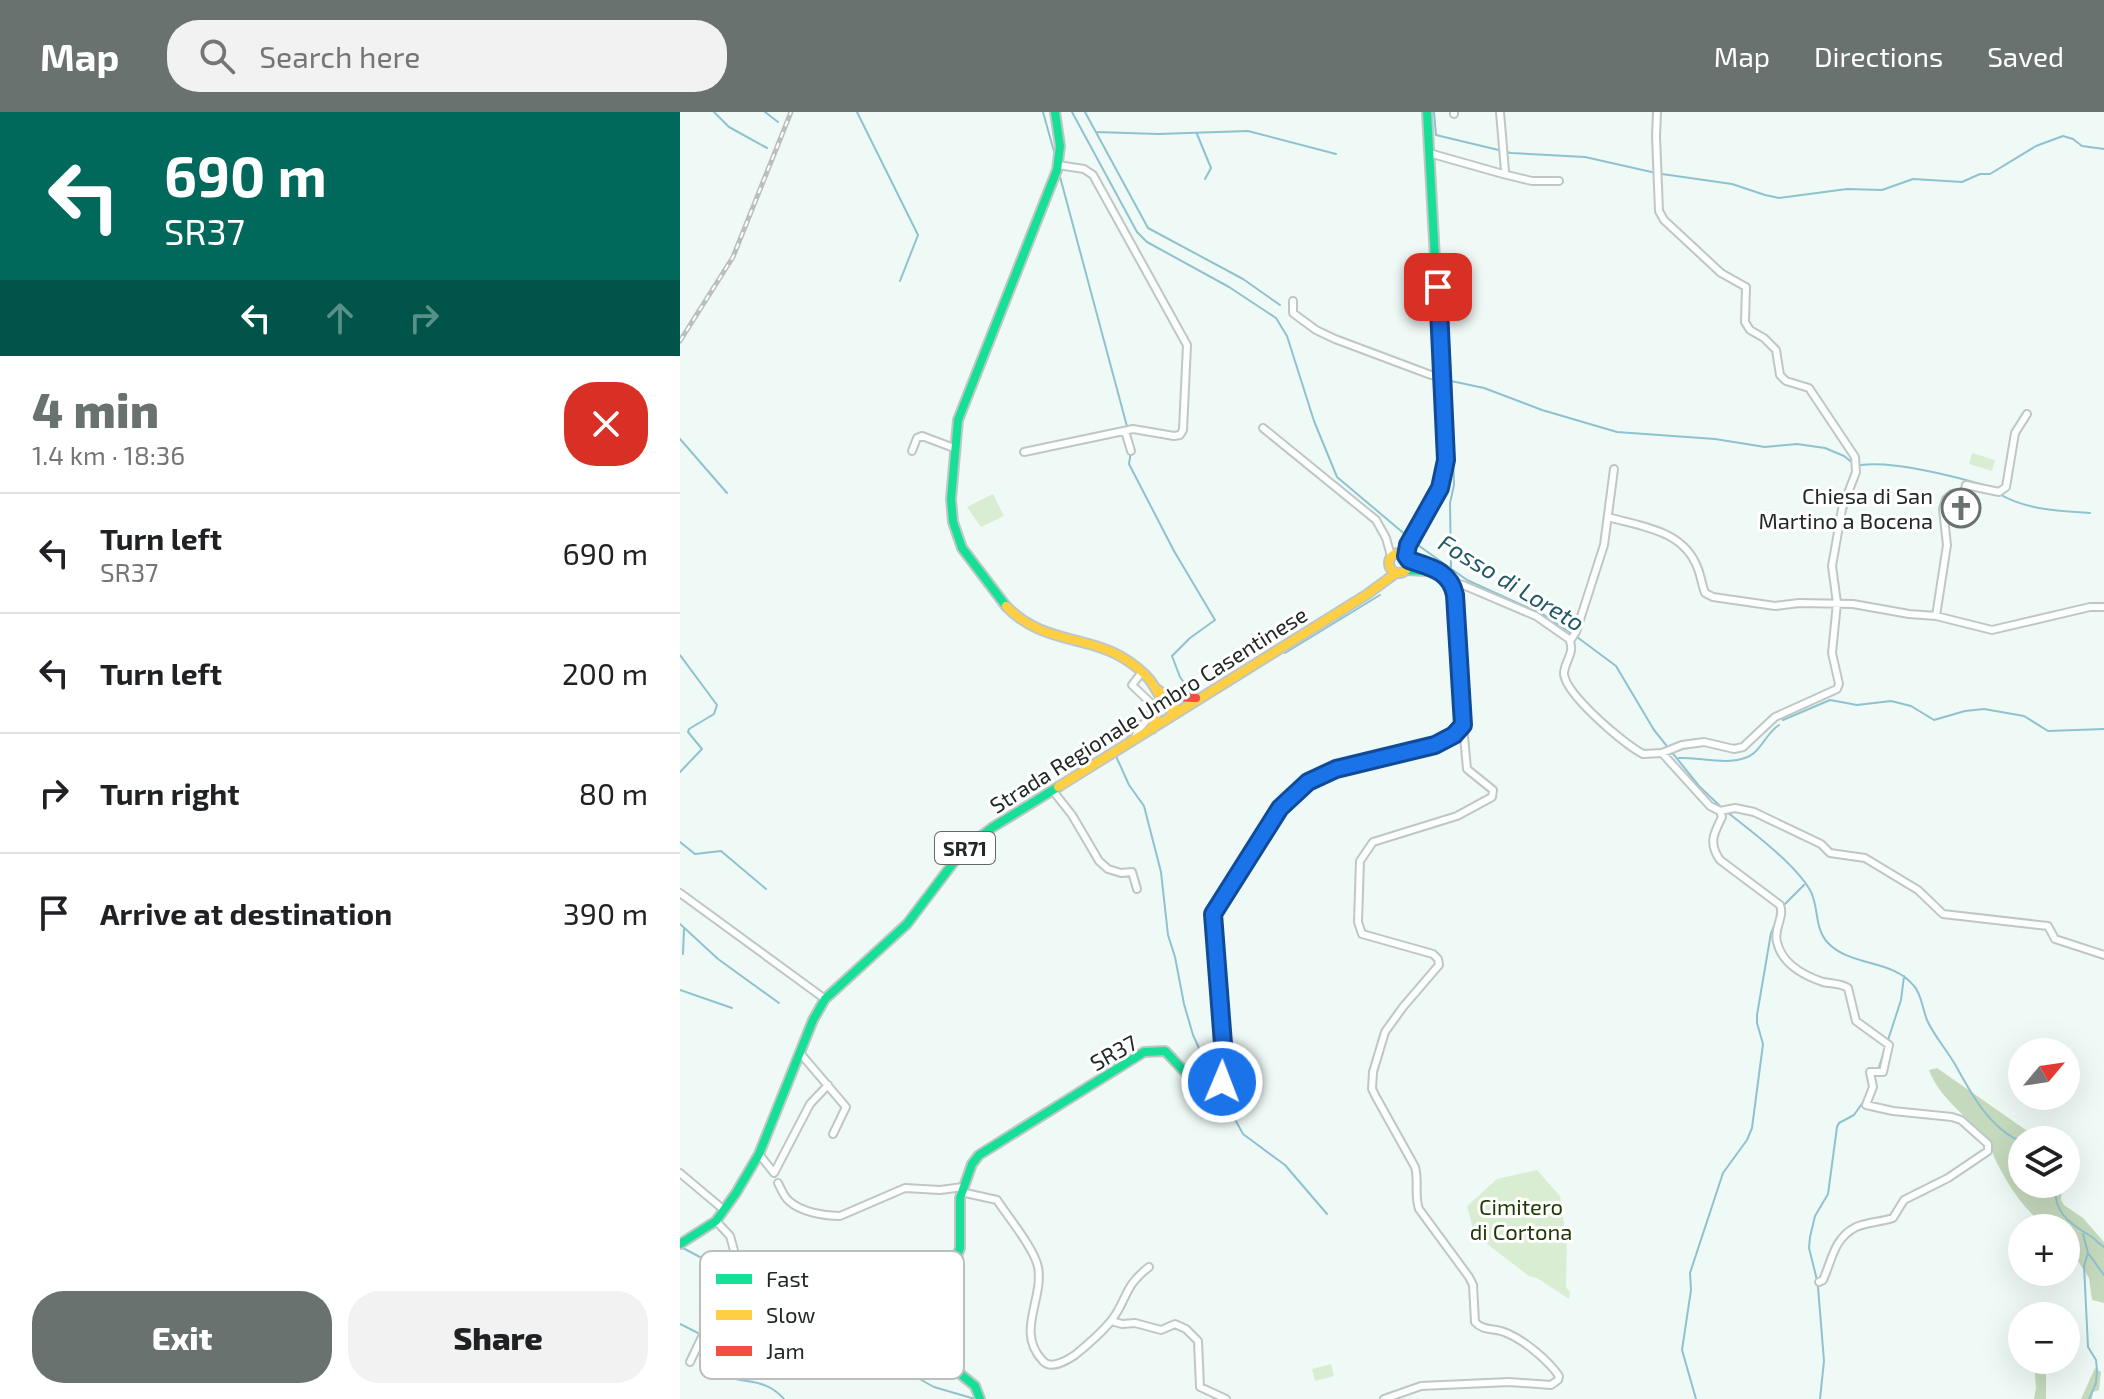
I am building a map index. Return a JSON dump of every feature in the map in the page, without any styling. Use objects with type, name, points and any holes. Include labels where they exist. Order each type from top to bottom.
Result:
[{"type":"main road","points":[[1055,112],[1060,146],[1058,165],[1051,190],[963,403],[954,448],[951,510],[956,535],[971,562],[1017,618],[1035,628],[1115,653],[1142,672],[1162,695],[1175,704],[1175,713]]},
{"type":"main road","points":[[1384,580],[1410,541],[1440,488],[1443,476],[1446,435],[1427,112]]},
{"type":"main road","points":[[1399,558],[1406,570],[1418,569],[1450,580]]},
{"type":"main road","points":[[1396,573],[1399,558]]},
{"type":"main road","points":[[1399,558],[1436,569],[1450,580],[1455,595],[1463,725]]},
{"type":"main road","name":"SR71","points":[[1384,580],[1406,570]]},
{"type":"main road","name":"Strada Regionale Umbro Casentinese","points":[[680,1244],[716,1221],[759,1155],[813,1020],[825,999],[907,924],[963,850],[993,827],[1373,590],[1384,580]]},
{"type":"main road","points":[[1162,695],[1196,698]]},
{"type":"main road","points":[[1151,729],[1162,695]]},
{"type":"main road","name":"SR37","points":[[959,1251],[962,1190],[979,1155],[1144,1052],[1165,1051],[1209,1089],[1215,1089],[1222,1082],[1225,1070],[1213,914],[1280,808],[1308,782],[1336,769],[1435,745],[1454,735],[1463,725]]},
{"type":"main road","name":"SR37","points":[[964,1377],[979,1391],[980,1399]]},
{"type":"street","points":[[1500,112],[1503,174]]},
{"type":"street","points":[[1614,469],[1604,545],[1564,671],[1565,678],[1589,711],[1643,754],[1704,742],[1726,748],[1743,747],[1775,717],[1832,694],[1839,684],[1832,653],[1837,603],[1832,566],[1842,509],[1856,472],[1855,457],[1809,388],[1786,381],[1780,375],[1776,350],[1750,330],[1745,322],[1746,287],[1721,273],[1664,220],[1659,211],[1657,112]]},
{"type":"street","points":[[1429,153],[1532,181],[1559,181]]},
{"type":"street","points":[[1024,452],[1133,429],[1174,436],[1180,435],[1183,430],[1187,345],[1093,175],[1084,169],[1058,165]]},
{"type":"street","points":[[1293,301],[1293,313],[1316,330],[1431,375],[1443,375]]},
{"type":"street","points":[[1936,616],[1947,545],[1943,509],[1946,499],[1952,494],[1964,493],[1966,485],[1999,492],[2006,487],[2015,433],[2027,414]]},
{"type":"street","points":[[1263,428],[1376,520],[1399,558]]},
{"type":"street","points":[[1125,431],[1131,451]]},
{"type":"street","points":[[912,451],[917,438],[922,436],[954,448]]},
{"type":"street","points":[[1608,517],[1665,533],[1681,542],[1698,567],[1705,593],[1713,597],[1775,606],[1837,603],[1936,616],[1992,630],[2090,607],[2104,607]]},
{"type":"street","points":[[1450,580],[1536,616],[1573,637]]},
{"type":"street","points":[[1135,740],[1137,731],[1149,720],[1153,709],[1153,705],[1132,685],[1142,672]]},
{"type":"street","points":[[1384,1399],[1421,1386],[1509,1382],[1551,1385],[1559,1376],[1519,1340],[1503,1331],[1478,1326],[1475,1322],[1473,1285],[1419,1209],[1415,1167],[1372,1089],[1373,1072],[1385,1032],[1439,965],[1433,954],[1362,934],[1358,922],[1360,861],[1373,842],[1457,816],[1492,797],[1493,790],[1467,769],[1463,725]]},
{"type":"street","points":[[1669,750],[1710,806],[1720,811],[1735,808],[1754,812],[1821,844],[1830,853],[1865,858],[1918,890],[1943,914],[2048,926],[2055,939],[2104,955]]},
{"type":"street","points":[[1053,791],[1072,815],[1099,861],[1108,869],[1132,872],[1137,889]]},
{"type":"street","points":[[1720,811],[1722,817],[1712,838],[1714,852],[1720,860],[1780,905],[1783,912],[1776,929],[1776,942],[1788,963],[1799,972],[1848,988],[1856,1021],[1889,1045],[1883,1072],[1870,1072],[1873,1087],[1866,1105],[1893,1111],[1943,1114],[1961,1120],[1988,1144],[1988,1151],[1948,1178],[1904,1200],[1893,1218],[1855,1227],[1845,1235],[1838,1242],[1823,1280],[1819,1282]]},
{"type":"street","points":[[680,893],[825,999]]},
{"type":"street","points":[[800,1053],[846,1107],[833,1134]]},
{"type":"street","points":[[759,1155],[774,1173],[810,1104],[828,1085]]},
{"type":"street","points":[[682,1178],[724,1210]]},
{"type":"street","points":[[778,1183],[787,1200],[810,1212],[829,1216],[840,1216],[905,1188],[962,1190],[997,1200],[1038,1266],[1029,1332],[1033,1348],[1045,1364],[1052,1366],[1074,1355],[1111,1321],[1133,1280],[1149,1267]]},
{"type":"street","points":[[716,1221],[730,1236],[734,1251]]},
{"type":"street","points":[[1111,1321],[1161,1330],[1175,1324],[1186,1329],[1198,1341],[1200,1387],[1226,1399]]},
{"type":"street","points":[[690,1362],[700,1341]]},
{"type":"green space","points":[[1972,453],[1995,460],[1992,471],[1969,464]]},
{"type":"green space","points":[[993,494],[1004,516],[981,527],[967,507]]},
{"type":"green space","points":[[1937,1068],[2020,1126],[2008,1126],[2008,1183],[1987,1142],[1940,1090],[1929,1070]]},
{"type":"green space","name":"Cimitero di Cortona","points":[[1537,1170],[1560,1196],[1567,1231],[1566,1287],[1570,1292],[1569,1299],[1479,1241],[1481,1238],[1474,1233],[1467,1206],[1497,1179]]},
{"type":"green space","points":[[2019,1198],[2061,1198],[2064,1205],[2077,1214],[2032,1214]]},
{"type":"green space","points":[[2080,1216],[2104,1242],[2104,1303],[2092,1300],[2089,1278],[2080,1264]]},
{"type":"green space","points":[[1331,1364],[1334,1376],[1315,1381],[1312,1369]]},
{"type":"green space","points":[[2095,1368],[2101,1372],[2099,1390],[2093,1392],[2092,1399],[2081,1399]]},
{"type":"green space","points":[[2035,1374],[2046,1374],[2046,1399],[2034,1399]]},
{"type":"waterway","points":[[714,112],[729,127],[767,148]]},
{"type":"waterway","points":[[765,112],[778,122]]},
{"type":"waterway","points":[[857,112],[918,235],[900,281]]},
{"type":"waterway","points":[[1043,112],[1055,155]]},
{"type":"waterway","name":"Fosso di Loreto","points":[[1072,112],[1137,232],[1147,242],[1229,287],[1276,318],[1287,336],[1314,421],[1337,477],[1407,536]]},
{"type":"waterway","points":[[1085,112],[1148,228],[1243,279],[1280,305]]},
{"type":"waterway","points":[[1434,112],[1436,135],[1511,153],[1585,157],[1656,173]]},
{"type":"waterway","points":[[1096,132],[1158,134],[1248,131],[1336,154]]},
{"type":"waterway","points":[[1197,134],[1211,168],[1205,179]]},
{"type":"waterway","points":[[1662,174],[1732,184],[1779,198],[1847,189],[1882,190],[1913,179],[1962,182],[1980,174],[1990,174],[2036,146],[2063,136],[2082,146],[2104,149]]},
{"type":"waterway","points":[[1059,173],[1132,445]]},
{"type":"waterway","points":[[1451,569],[1450,503],[1454,485],[1451,381],[1484,388],[1542,410],[1617,432],[1715,439],[1765,447],[1797,444],[1825,448],[1854,464]]},
{"type":"waterway","points":[[680,439],[727,493]]},
{"type":"waterway","points":[[1131,451],[1129,464],[1174,551],[1215,620],[1172,656],[1180,677],[1190,691],[1185,694]]},
{"type":"waterway","points":[[1861,465],[1907,467],[1987,486]]},
{"type":"waterway","points":[[1998,493],[2031,506],[2090,513]]},
{"type":"waterway","name":"Fosso di Loreto","points":[[1415,543],[1467,580],[1544,615],[1571,633]]},
{"type":"waterway","points":[[1285,653],[1380,595]]},
{"type":"waterway","name":"Fosso di Loreto","points":[[1577,637],[1616,666],[1654,730],[1699,786],[1721,807]]},
{"type":"waterway","points":[[680,655],[717,705],[714,714],[689,729],[688,732],[702,749],[680,772]]},
{"type":"waterway","points":[[1783,720],[1830,700],[1857,705],[1891,701],[1911,706],[1934,720],[1984,709],[2024,716],[2048,731],[2104,729]]},
{"type":"waterway","points":[[1126,740],[1136,724],[1145,718]]},
{"type":"waterway","points":[[1679,758],[1738,760],[1754,753],[1779,725]]},
{"type":"waterway","points":[[1115,754],[1129,785],[1144,806],[1161,872],[1168,935],[1184,1004],[1193,1035],[1216,1085]]},
{"type":"waterway","points":[[1727,812],[1773,849],[1804,882],[1811,892],[1821,931],[1828,943],[1848,956],[1895,971],[1914,986],[1930,1026],[1975,1099],[1991,1120],[2008,1134]]},
{"type":"waterway","points":[[680,842],[695,854],[721,851],[766,889]]},
{"type":"waterway","points":[[1784,905],[1804,885]]},
{"type":"waterway","points":[[1696,1399],[1682,1350],[1691,1290],[1690,1273],[1723,1173],[1752,1128],[1763,1044],[1757,1015],[1771,933],[1776,922]]},
{"type":"waterway","points":[[680,924],[718,959],[779,1003]]},
{"type":"waterway","points":[[683,954],[684,929]]},
{"type":"waterway","points":[[1888,1040],[1901,1000],[1904,976]]},
{"type":"waterway","points":[[680,990],[732,1008]]},
{"type":"waterway","points":[[1878,1070],[1885,1049]]},
{"type":"waterway","points":[[1219,1090],[1243,1134],[1285,1165],[1327,1214]]},
{"type":"waterway","points":[[1817,1280],[1809,1248],[1810,1237],[1815,1216],[1828,1194],[1837,1127],[1854,1115],[1866,1098]]},
{"type":"waterway","points":[[2056,1198],[2063,1215],[2104,1247]]},
{"type":"waterway","points":[[2083,1234],[2088,1253],[2104,1275]]},
{"type":"waterway","points":[[681,1247],[700,1257]]},
{"type":"waterway","points":[[2088,1253],[2084,1266],[2088,1347],[2096,1360],[2097,1370],[2096,1383],[2089,1399]]},
{"type":"waterway","points":[[1818,1287],[1824,1361],[1820,1399]]},
{"type":"waterway","points":[[680,1324],[700,1334]]},
{"type":"waterway","points":[[737,1379],[762,1384],[784,1399]]},
{"type":"waterway","points":[[920,1379],[934,1387],[975,1399]]},
{"type":"railway","points":[[680,341],[733,257],[791,112]]},
{"type":"traffic: fast","points":[[1006,606],[962,548],[953,522],[951,499],[958,420],[1057,170],[1060,146],[1055,112]]},
{"type":"traffic: fast","points":[[1406,556],[1408,545],[1440,488],[1446,460],[1427,112]]},
{"type":"traffic: fast","points":[[1406,570],[1427,571]]},
{"type":"traffic: fast","points":[[680,1244],[716,1221],[736,1193],[759,1154],[813,1020],[825,999],[907,924],[963,850],[993,827],[1058,787]]},
{"type":"traffic: fast","points":[[959,1251],[960,1198],[972,1164],[979,1155],[1144,1052],[1165,1051],[1196,1082],[1204,1086],[1218,1086],[1225,1070],[1217,962]]},
{"type":"traffic: fast","points":[[964,1377],[975,1386],[980,1399]]},
{"type":"traffic: slow","points":[[1399,553],[1406,556],[1409,563],[1406,570],[1399,573],[1392,570],[1389,563],[1392,556],[1399,553]]},
{"type":"traffic: slow","points":[[1217,962],[1213,914],[1280,808],[1308,782],[1336,769],[1435,745],[1454,735],[1463,725],[1452,582],[1436,569],[1409,560]]},
{"type":"traffic: slow","points":[[1058,787],[1366,595],[1396,573]]},
{"type":"traffic: slow","points":[[1006,606],[1034,627],[1110,651],[1125,659],[1147,676],[1166,706],[1175,713]]},
{"type":"traffic: slow","points":[[1158,690],[1175,704],[1175,713]]},
{"type":"traffic: slow","points":[[1152,729],[1160,700]]},
{"type":"traffic: jam","points":[[1169,697],[1196,698]]},
{"type":"place","name":"Chiesa di San Martino a Bocena","points":[[1961,508]]},
{"type":"route","points":[[1222,1082],[1225,1070],[1213,914],[1280,808],[1308,782],[1336,769],[1435,745],[1454,735],[1463,725],[1452,582],[1436,569],[1409,560],[1406,556],[1408,545],[1440,488],[1446,460],[1438,287]]}]
